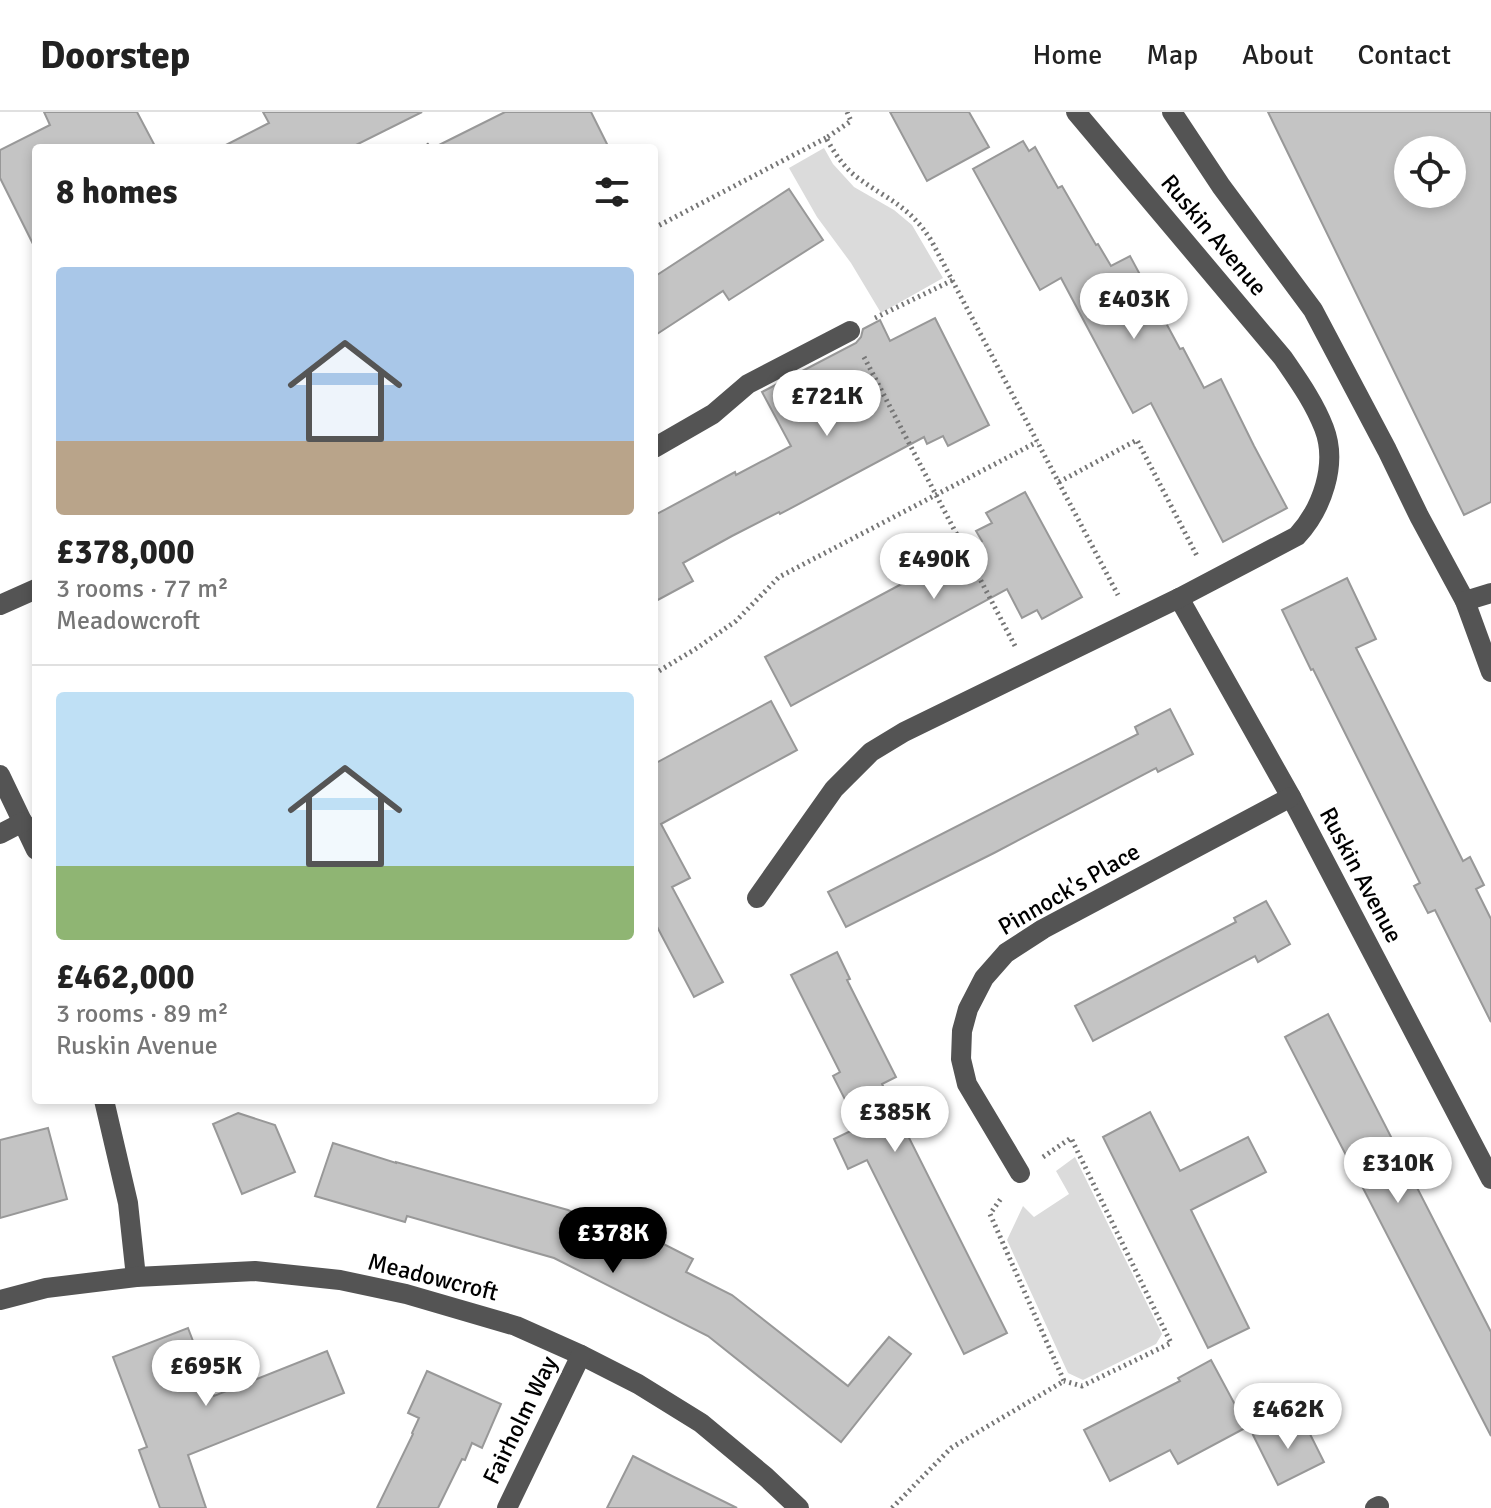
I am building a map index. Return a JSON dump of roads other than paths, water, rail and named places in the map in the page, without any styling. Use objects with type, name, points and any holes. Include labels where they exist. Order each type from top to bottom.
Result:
[{"type":"street","name":"Ruskin Avenue","points":[[757,898],[834,789],[871,752],[904,732],[1179,598],[1297,536],[1317,509],[1327,476],[1328,445],[1325,430],[1310,399],[1283,358],[1076,112]]},
{"type":"street","points":[[1172,112],[1221,186],[1313,310],[1465,601],[1491,672]]},
{"type":"street","points":[[658,446],[713,414],[748,384],[850,331]]},
{"type":"street","points":[[0,605],[32,591]]},
{"type":"street","points":[[1465,601],[1491,593]]},
{"type":"street","name":"Ruskin Avenue","points":[[1179,598],[1291,797],[1491,1179]]},
{"type":"street","points":[[0,775],[32,841]]},
{"type":"street","name":"Pinnock's Place","points":[[1020,1173],[967,1084],[961,1059],[962,1031],[968,1009],[984,978],[1006,953],[1043,929],[1291,797]]},
{"type":"street","points":[[0,834],[23,822]]},
{"type":"street","points":[[105,1104],[128,1203],[136,1277]]},
{"type":"street","name":"Meadowcroft","points":[[0,1300],[46,1288],[136,1277],[255,1271],[340,1280],[456,1307],[516,1326],[638,1384],[701,1423],[799,1508]]},
{"type":"street","name":"Fairholm Way","points":[[507,1508],[581,1355]]}]
